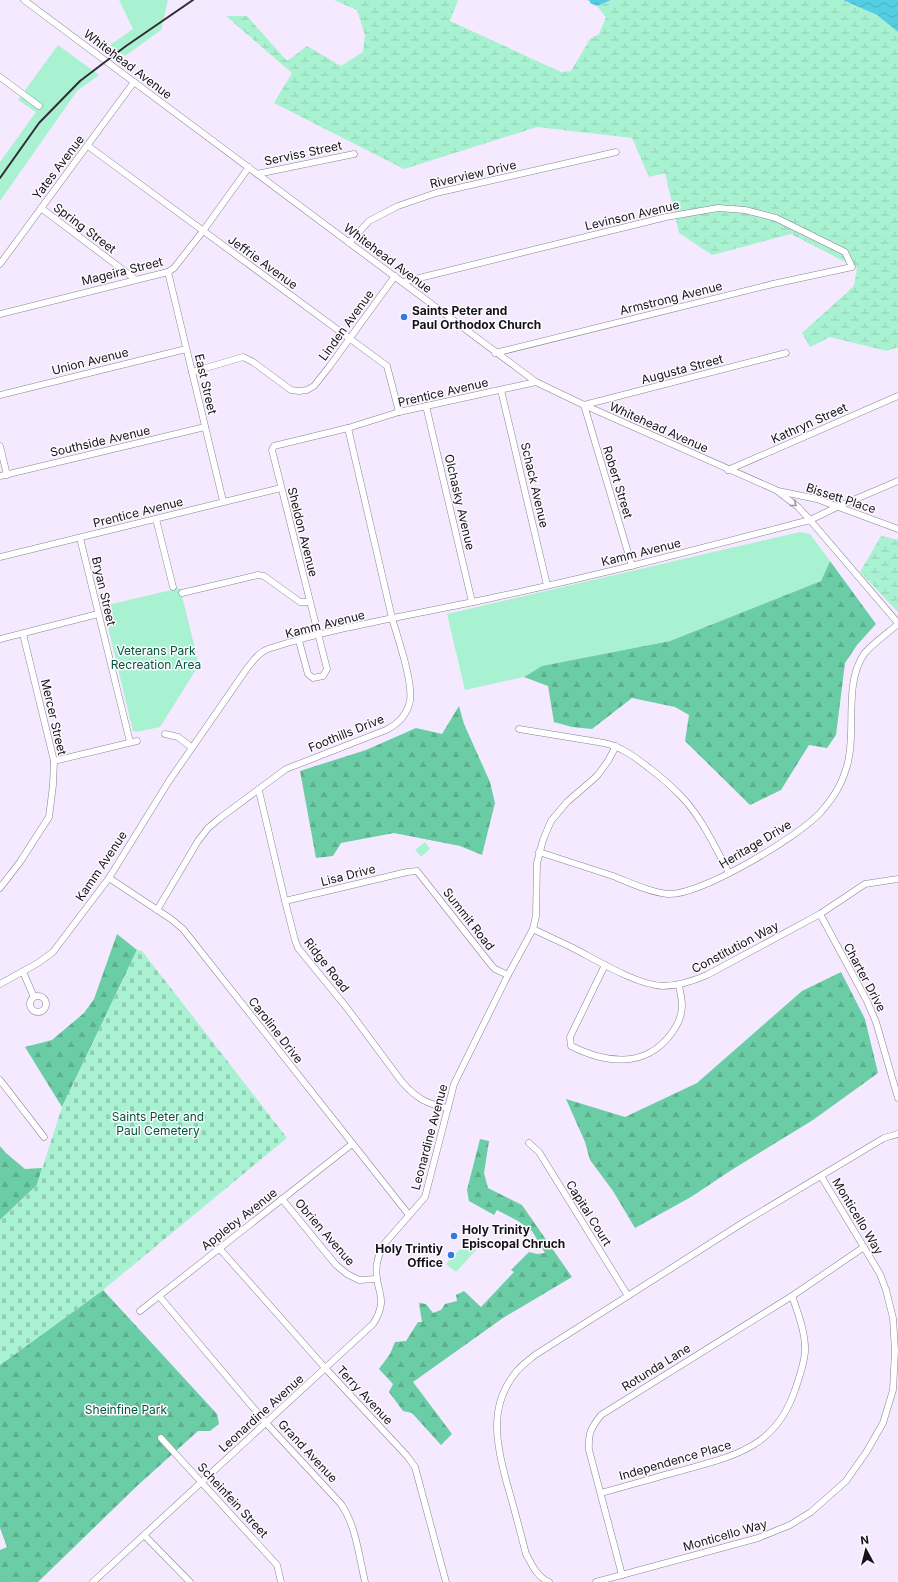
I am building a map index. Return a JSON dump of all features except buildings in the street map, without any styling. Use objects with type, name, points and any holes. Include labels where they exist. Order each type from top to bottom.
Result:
[{"type":"street","name":"Whitehead Avenue","points":[[25,0],[403,282],[495,353],[536,382],[728,470],[776,490],[798,507],[810,520],[898,624]]},
{"type":"street","points":[[0,77],[39,106]]},
{"type":"street","name":"Yates Avenue","points":[[0,264],[134,82]]},
{"type":"street","name":"Jeffrie Avenue","points":[[88,146],[387,366],[399,412]]},
{"type":"street","name":"Riverview Drive","points":[[349,243],[369,221],[398,206],[436,193],[616,152]]},
{"type":"street","name":"Serviss Street","points":[[257,174],[354,154]]},
{"type":"street","name":"Mageira Street","points":[[0,314],[168,272],[174,268],[203,231],[249,167]]},
{"type":"street","name":"Spring Street","points":[[41,208],[136,279]]},
{"type":"street","name":"Levinson Avenue","points":[[403,282],[666,217],[718,208],[745,210],[776,218],[845,252],[852,267]]},
{"type":"street","name":"Armstrong Avenue","points":[[495,353],[773,284],[852,267]]},
{"type":"street","name":"East Street","points":[[168,272],[223,501]]},
{"type":"street","name":"Linden Avenue","points":[[192,372],[243,358],[253,362],[291,390],[307,390],[314,386],[395,276]]},
{"type":"street","name":"Union Avenue","points":[[0,395],[186,349]]},
{"type":"street","name":"Augusta Street","points":[[584,405],[786,353]]},
{"type":"street","name":"Prentice Avenue","points":[[285,443],[348,428],[399,412],[536,382]]},
{"type":"street","name":"Schack Avenue","points":[[501,390],[546,586]]},
{"type":"street","name":"Kathryn Street","points":[[728,470],[898,396]]},
{"type":"street","name":"Robert Street","points":[[584,405],[632,566]]},
{"type":"street","name":"Olchasky Avenue","points":[[426,406],[472,602]]},
{"type":"street","name":"Southside Avenue","points":[[0,476],[205,427]]},
{"type":"street","name":"Foothills Drive","points":[[157,910],[198,841],[208,828],[259,791],[286,769],[386,730],[397,724],[406,713],[410,701],[411,687],[393,619],[348,428]]},
{"type":"street","name":"Sheldon Avenue","points":[[285,443],[274,446],[272,450],[327,669],[323,676],[313,678],[308,674],[299,641]]},
{"type":"street","points":[[0,446],[7,474]]},
{"type":"street","name":"Kamm Avenue","points":[[0,984],[23,972],[53,952],[109,878],[191,747],[257,655],[266,650],[318,635],[632,566],[810,520],[898,481]]},
{"type":"street","name":"Prentice Avenue","points":[[0,557],[223,501],[281,488]]},
{"type":"street","name":"Bissett Place","points":[[776,490],[817,499],[898,529]]},
{"type":"street","points":[[156,519],[173,587]]},
{"type":"street","name":"Bryan Street","points":[[80,538],[130,742]]},
{"type":"street","points":[[182,593],[258,575],[264,576],[300,602],[309,602]]},
{"type":"street","points":[[0,640],[98,614]]},
{"type":"street","name":"Heritage Drive","points":[[539,852],[645,889],[668,894],[682,893],[700,887],[729,873],[786,841],[820,814],[839,790],[847,764],[852,731],[853,688],[856,669],[865,653],[898,624]]},
{"type":"street","name":"Mercer Street","points":[[0,888],[20,862],[49,817],[53,785],[54,761],[22,634]]},
{"type":"street","points":[[520,729],[567,736],[616,746],[633,755],[680,796],[695,815],[713,843],[729,873]]},
{"type":"street","points":[[165,734],[178,737],[191,747]]},
{"type":"street","points":[[54,761],[137,740]]},
{"type":"street","name":"Leonardine Avenue","points":[[92,1582],[326,1369],[373,1324],[380,1312],[381,1304],[381,1294],[377,1279],[377,1261],[380,1252],[385,1243],[425,1197],[454,1084],[508,975],[533,929],[536,916],[537,863],[539,852],[551,821],[567,802],[597,776],[608,761],[616,746]]},
{"type":"street","name":"Ridge Road","points":[[259,791],[284,901],[294,940],[298,948],[411,1092],[420,1100],[448,1108]]},
{"type":"street","name":"Lisa Drive","points":[[284,901],[407,872],[417,871]]},
{"type":"street","name":"Summit Road","points":[[417,871],[492,966],[508,975]]},
{"type":"street","name":"Caroline Drive","points":[[109,878],[183,929],[409,1215]]},
{"type":"street","name":"Constitution Way","points":[[533,929],[605,965],[648,984],[663,986],[679,985],[692,982],[707,975],[820,914],[865,884],[898,879]]},
{"type":"street","name":"Charter Drive","points":[[820,914],[867,1001],[876,1022],[895,1077],[898,1098]]},
{"type":"street","points":[[605,965],[570,1037],[571,1046],[602,1058],[620,1060],[637,1058],[652,1051],[665,1042],[678,1024],[682,1007],[679,985]]},
{"type":"street","points":[[23,972],[34,997]]},
{"type":"street","points":[[0,1080],[44,1137]]},
{"type":"street","name":"Monticello Way","points":[[545,1581],[534,1569],[526,1554],[498,1448],[497,1416],[501,1399],[517,1372],[535,1355],[744,1222],[884,1138],[898,1134]]},
{"type":"street","name":"Capital Court","points":[[529,1143],[539,1152],[628,1296]]},
{"type":"street","name":"Appleby Avenue","points":[[140,1311],[352,1144]]},
{"type":"street","name":"Monticello Way","points":[[596,1582],[758,1538],[790,1525],[811,1512],[846,1482],[868,1451],[883,1423],[896,1390],[893,1318],[880,1274],[821,1176]]},
{"type":"street","name":"Obrien Avenue","points":[[282,1199],[336,1265],[347,1274],[359,1280],[377,1279]]},
{"type":"street","name":"Rotunda Lane","points":[[622,1575],[589,1450],[588,1436],[592,1426],[601,1415],[792,1296],[864,1247]]},
{"type":"street","name":"Terry Avenue","points":[[219,1248],[415,1467],[446,1582]]},
{"type":"street","name":"Grand Avenue","points":[[159,1296],[266,1423],[341,1504],[348,1514],[365,1582]]},
{"type":"street","name":"Independence Place","points":[[601,1493],[730,1457],[752,1446],[772,1430],[789,1406],[800,1374],[805,1352],[803,1334],[792,1296]]},
{"type":"street","name":"Scheinfein Street","points":[[161,1438],[277,1565],[282,1582]]},
{"type":"street","points":[[144,1535],[190,1582]]},
{"type":"green space","points":[[119,0],[168,0],[161,30],[125,56],[110,45],[133,29]]},
{"type":"green space","points":[[334,0],[458,0],[450,21],[561,72],[571,71],[590,39],[599,34],[606,17],[597,6],[611,0],[843,0],[877,15],[898,32],[898,347],[887,351],[830,337],[810,347],[802,333],[854,286],[857,268],[791,234],[712,255],[679,233],[665,173],[649,177],[632,138],[537,127],[404,169],[274,103],[292,73],[226,16],[247,16],[287,61],[307,46],[341,66],[363,52],[365,35],[357,10]]},
{"type":"green space","points":[[58,45],[99,75],[77,91],[0,201],[0,162],[36,112],[18,100]]},
{"type":"green space","points":[[800,532],[810,534],[830,561],[821,581],[670,641],[542,666],[524,677],[465,690],[447,614]]},
{"type":"green space","points":[[881,536],[898,540],[898,612],[860,572]]},
{"type":"green space","points":[[830,561],[876,624],[857,645],[845,663],[836,735],[827,748],[809,745],[781,790],[750,805],[685,741],[689,715],[675,707],[632,698],[592,729],[572,727],[554,722],[548,686],[524,677],[542,666],[670,641],[821,581]]},
{"type":"green space","name":"Veterans Park Recreation Area","points":[[180,588],[199,665],[160,727],[137,732],[133,731],[103,606]]},
{"type":"green space","points":[[459,706],[464,724],[490,782],[495,803],[482,855],[460,846],[394,833],[341,843],[333,856],[316,858],[300,771],[366,750],[416,728],[442,734]]},
{"type":"green space","points":[[425,842],[430,849],[421,857],[415,850]]},
{"type":"green space","points":[[117,934],[137,950],[62,1107],[25,1047],[52,1040],[84,1013],[94,999]]},
{"type":"green space","name":"Saints Peter and Paul Cemetery","points":[[137,950],[142,951],[287,1138],[103,1290],[0,1365],[0,1220],[37,1185],[62,1107]]},
{"type":"green space","points":[[841,972],[865,1019],[878,1073],[813,1120],[691,1197],[635,1228],[613,1191],[590,1160],[585,1142],[566,1099],[625,1117],[697,1083],[802,991]]},
{"type":"green space","points":[[480,1139],[489,1141],[484,1173],[488,1188],[522,1205],[572,1277],[503,1318],[413,1382],[452,1434],[441,1445],[412,1413],[403,1411],[389,1392],[393,1384],[379,1369],[390,1354],[395,1342],[406,1341],[418,1322],[422,1322],[419,1303],[426,1304],[433,1313],[441,1310],[445,1304],[457,1301],[456,1295],[464,1291],[481,1307],[514,1272],[511,1270],[529,1252],[537,1254],[545,1253],[532,1231],[518,1221],[497,1210],[494,1215],[469,1201],[467,1190]]},
{"type":"green space","points":[[0,1146],[25,1169],[42,1168],[37,1185],[0,1220]]},
{"type":"green space","points":[[468,1240],[477,1249],[456,1272],[446,1264],[460,1249],[461,1250],[466,1245],[464,1243]]},
{"type":"green space","name":"Sheinfine Park","points":[[103,1290],[217,1414],[219,1424],[210,1431],[198,1431],[137,1486],[38,1582],[0,1582],[0,1550],[7,1547],[0,1528],[0,1365]]},
{"type":"water","points":[[587,0],[611,0],[597,6]]},
{"type":"water","points":[[843,0],[898,0],[898,32],[877,15]]},
{"type":"railway","points":[[0,178],[39,123],[80,81],[126,46],[193,0]]},
{"type":"place","name":"Saints Peter and Paul Orthodox Church","points":[[404,317]]},
{"type":"place","name":"Holy Trinity Episcopal Chruch","points":[[454,1236]]},
{"type":"place","name":"Holy Trintiy Office","points":[[451,1255]]}]
